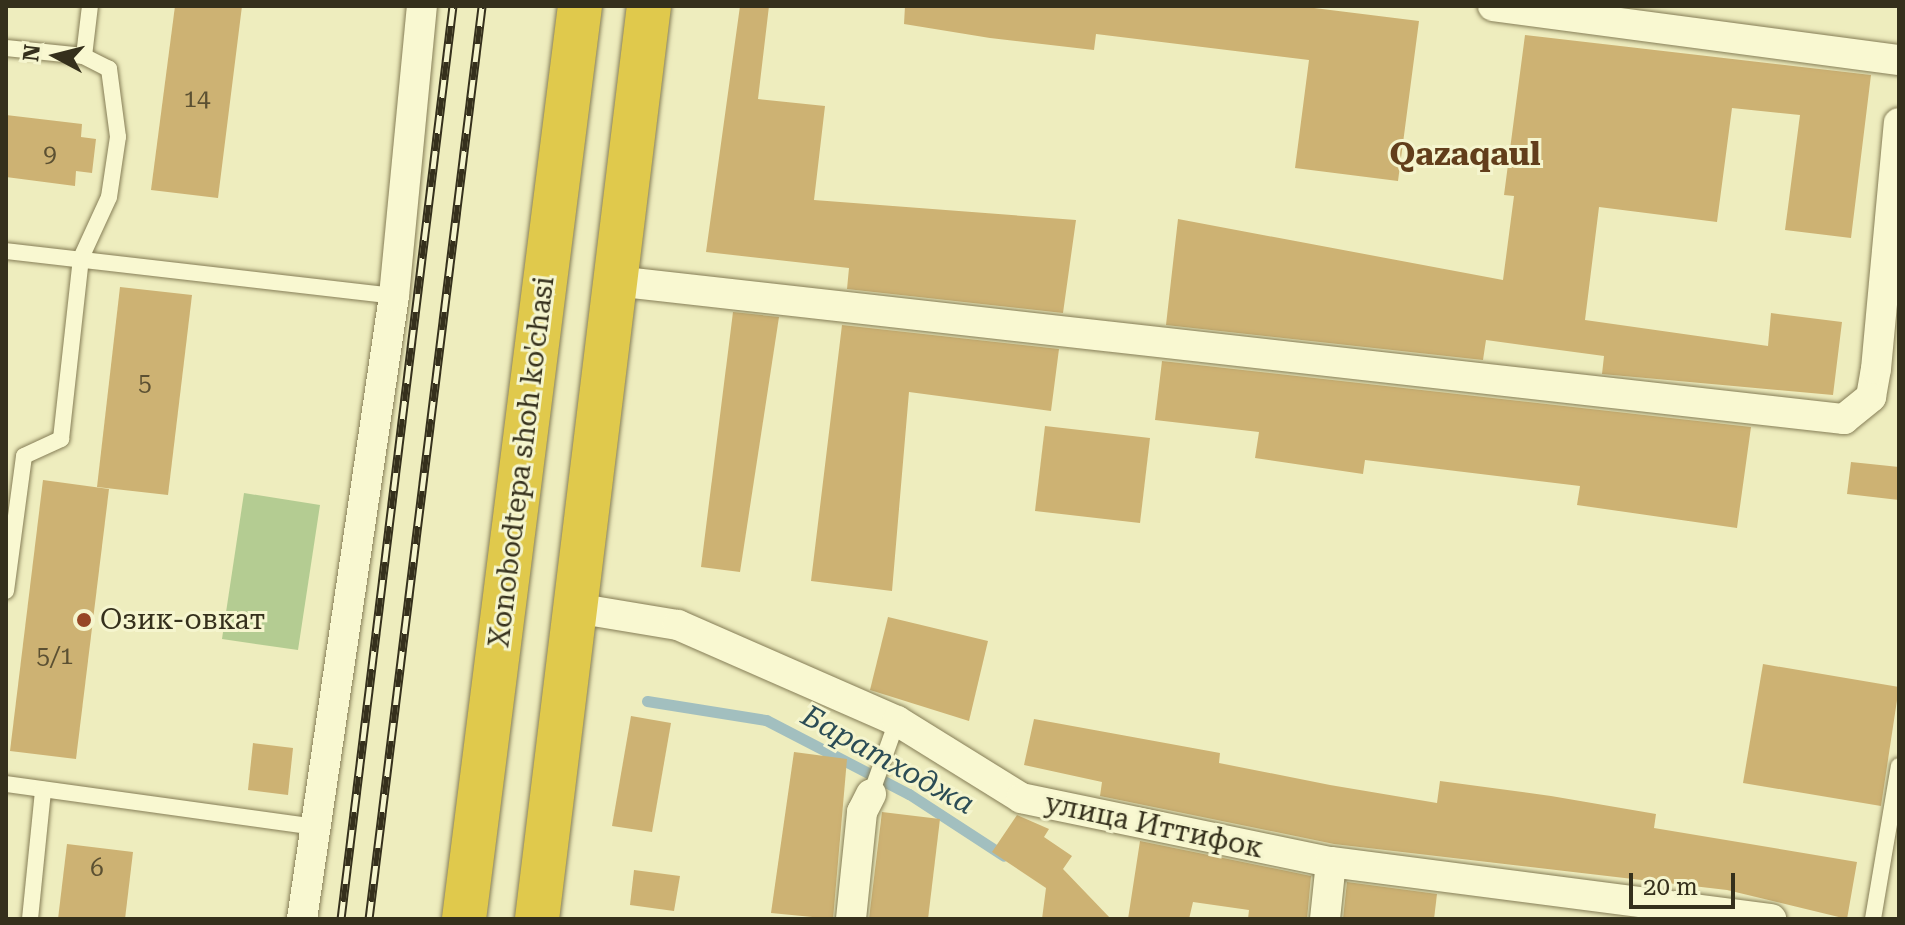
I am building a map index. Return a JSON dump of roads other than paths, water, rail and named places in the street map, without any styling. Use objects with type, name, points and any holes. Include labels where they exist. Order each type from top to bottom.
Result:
[{"type":"highway","name":"Xonobodtepa shoh ko'chasi","points":[[464,919],[580,6]]},
{"type":"highway","points":[[537,919],[649,6]]},
{"type":"street","points":[[302,919],[394,296],[422,6]]},
{"type":"street","points":[[1493,6],[1899,60]]},
{"type":"street","points":[[615,281],[1823,420],[1860,412],[1871,397],[1893,262],[1899,123]]},
{"type":"street","name":"улица Иттифок","points":[[575,608],[678,625],[897,721],[1021,798],[1331,862],[1771,919]]},
{"type":"street","points":[[851,919],[862,812],[871,794]]},
{"type":"street","points":[[1325,919],[1331,862]]},
{"type":"lane","points":[[84,56],[90,6]]},
{"type":"lane","points":[[6,48],[84,56],[109,69],[119,116],[109,197],[81,258],[61,439],[24,456],[6,454]]},
{"type":"lane","points":[[6,251],[394,296]]},
{"type":"lane","points":[[6,591],[24,456]]},
{"type":"lane","points":[[871,794],[886,765],[897,721]]},
{"type":"lane","points":[[1873,919],[1899,766]]},
{"type":"lane","points":[[6,784],[315,827]]},
{"type":"lane","points":[[30,919],[43,790]]},
{"type":"waterway","name":"Баратходжа","points":[[647,701],[766,720],[909,794],[1004,856]]},
{"type":"railway","points":[[341,919],[453,6]]},
{"type":"railway","points":[[369,919],[482,6]]},
{"type":"place","name":"Озик-овкат","points":[[84,620]]},
{"type":"district","name":"Qazaqaul","points":[[1465,154]]}]
